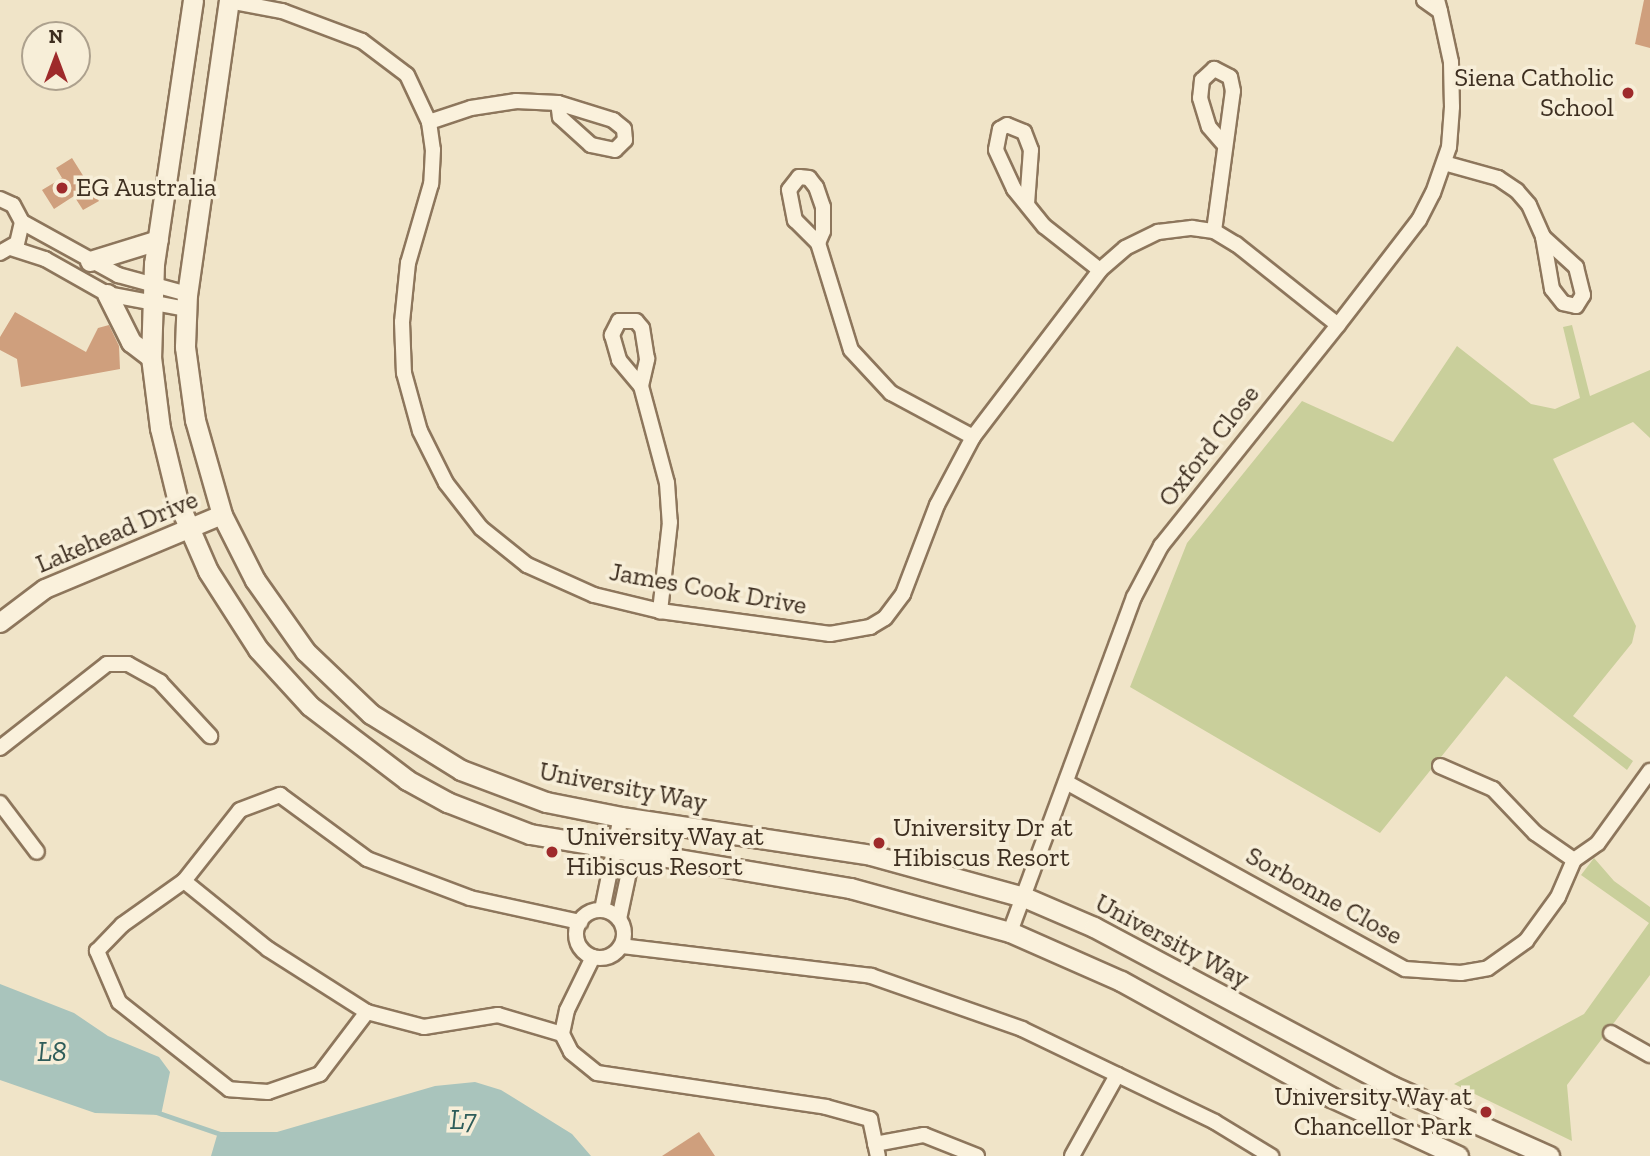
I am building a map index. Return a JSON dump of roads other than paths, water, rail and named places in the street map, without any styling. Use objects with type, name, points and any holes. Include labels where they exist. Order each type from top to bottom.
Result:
[{"type":"main road","points":[[193,0],[152,295],[151,357],[167,468],[188,528],[208,571],[258,649],[310,706],[373,758],[447,802],[488,820],[625,852],[862,891],[1010,932],[1121,981],[1331,1097],[1458,1156]]},
{"type":"main road","points":[[223,0],[229,0]]},
{"type":"main road","name":"University Way","points":[[229,0],[186,302],[185,347],[192,407],[222,515],[255,580],[305,651],[371,714],[429,752],[494,785],[547,802],[630,819],[871,855],[1024,897],[1094,927],[1392,1086],[1549,1156]]},
{"type":"main road","points":[[90,261],[158,240]]},
{"type":"main road","points":[[107,294],[131,342],[151,357]]},
{"type":"street","name":"James Cook Drive","points":[[229,0],[282,11],[380,51],[407,75],[429,122],[431,184],[408,262],[402,323],[404,373],[420,431],[446,483],[481,528],[527,565],[594,595],[660,611],[830,634],[870,628],[895,608],[903,594],[937,505],[973,436],[1100,270],[1125,248],[1157,232],[1192,228],[1214,231]]},
{"type":"street","name":"Oxford Close","points":[[1010,932],[1134,597],[1161,546],[1419,220],[1444,163],[1452,80],[1439,6],[1424,0]]},
{"type":"street","points":[[429,122],[471,108],[516,101],[558,103],[613,120],[624,129],[625,140],[615,150],[591,145],[560,117],[558,103]]},
{"type":"street","points":[[1027,204],[1031,150],[1024,132],[1007,125],[1000,129],[996,150],[1014,189],[1044,226],[1100,270]]},
{"type":"street","points":[[1223,143],[1214,231],[1236,244],[1338,325]]},
{"type":"street","points":[[1444,163],[1498,178],[1517,191],[1529,205],[1543,237]]},
{"type":"street","points":[[0,199],[13,205],[22,222],[152,295]]},
{"type":"street","points":[[6,251],[20,237],[22,222]]},
{"type":"street","points":[[818,243],[840,323],[851,350],[869,375],[891,393],[973,436]]},
{"type":"street","points":[[6,251],[45,259],[107,294],[152,295],[186,302]]},
{"type":"street","points":[[641,386],[670,504],[660,611]]},
{"type":"street","name":"Lakehead Drive","points":[[0,623],[45,589],[222,515]]},
{"type":"street","points":[[0,748],[107,664],[128,664],[160,682],[211,736]]},
{"type":"street","points":[[1440,766],[1493,789],[1535,833],[1574,860]]},
{"type":"street","name":"Sorbonne Close","points":[[1066,782],[1405,969],[1461,973],[1488,968],[1510,956],[1540,925],[1574,860],[1598,843],[1650,771]]},
{"type":"street","points":[[366,1012],[320,1074],[268,1092],[229,1089],[119,1002],[97,951],[122,925],[184,881],[240,810],[280,795],[367,859],[470,898],[580,922]]},
{"type":"street","points":[[0,803],[37,852]]},
{"type":"street","points":[[619,919],[603,910],[587,914],[580,922],[577,941],[593,957],[609,957],[621,946],[624,936],[619,919],[630,819]]},
{"type":"street","points":[[603,910],[625,852]]},
{"type":"street","points":[[184,881],[268,949],[366,1012],[424,1027],[498,1015],[562,1034]]},
{"type":"street","points":[[621,946],[871,976],[1022,1029],[1214,1122],[1271,1156]]},
{"type":"street","points":[[593,957],[567,1010],[562,1034],[571,1052],[597,1073],[826,1107],[870,1119],[877,1150],[924,1135],[976,1156]]},
{"type":"street","points":[[1611,1033],[1650,1055]]},
{"type":"street","points":[[1072,1156],[1117,1075]]},
{"type":"water","name":"L8","points":[[0,984],[74,1013],[108,1036],[159,1057],[170,1072],[161,1115],[95,1113],[0,1080]]},
{"type":"water","name":"L7","points":[[475,1082],[501,1090],[572,1134],[591,1156],[211,1156],[218,1132],[277,1132],[435,1086]]},
{"type":"waterway","points":[[156,1112],[223,1135]]},
{"type":"place","name":"Siena Catholic School","points":[[1628,93]]},
{"type":"place","name":"EG Australia","points":[[62,188]]},
{"type":"place","name":"University Dr at Hibiscus Resort","points":[[879,843]]},
{"type":"place","name":"University Way at Hibiscus Resort","points":[[552,852]]},
{"type":"place","name":"University Way at Chancellor Park","points":[[1486,1112]]}]
